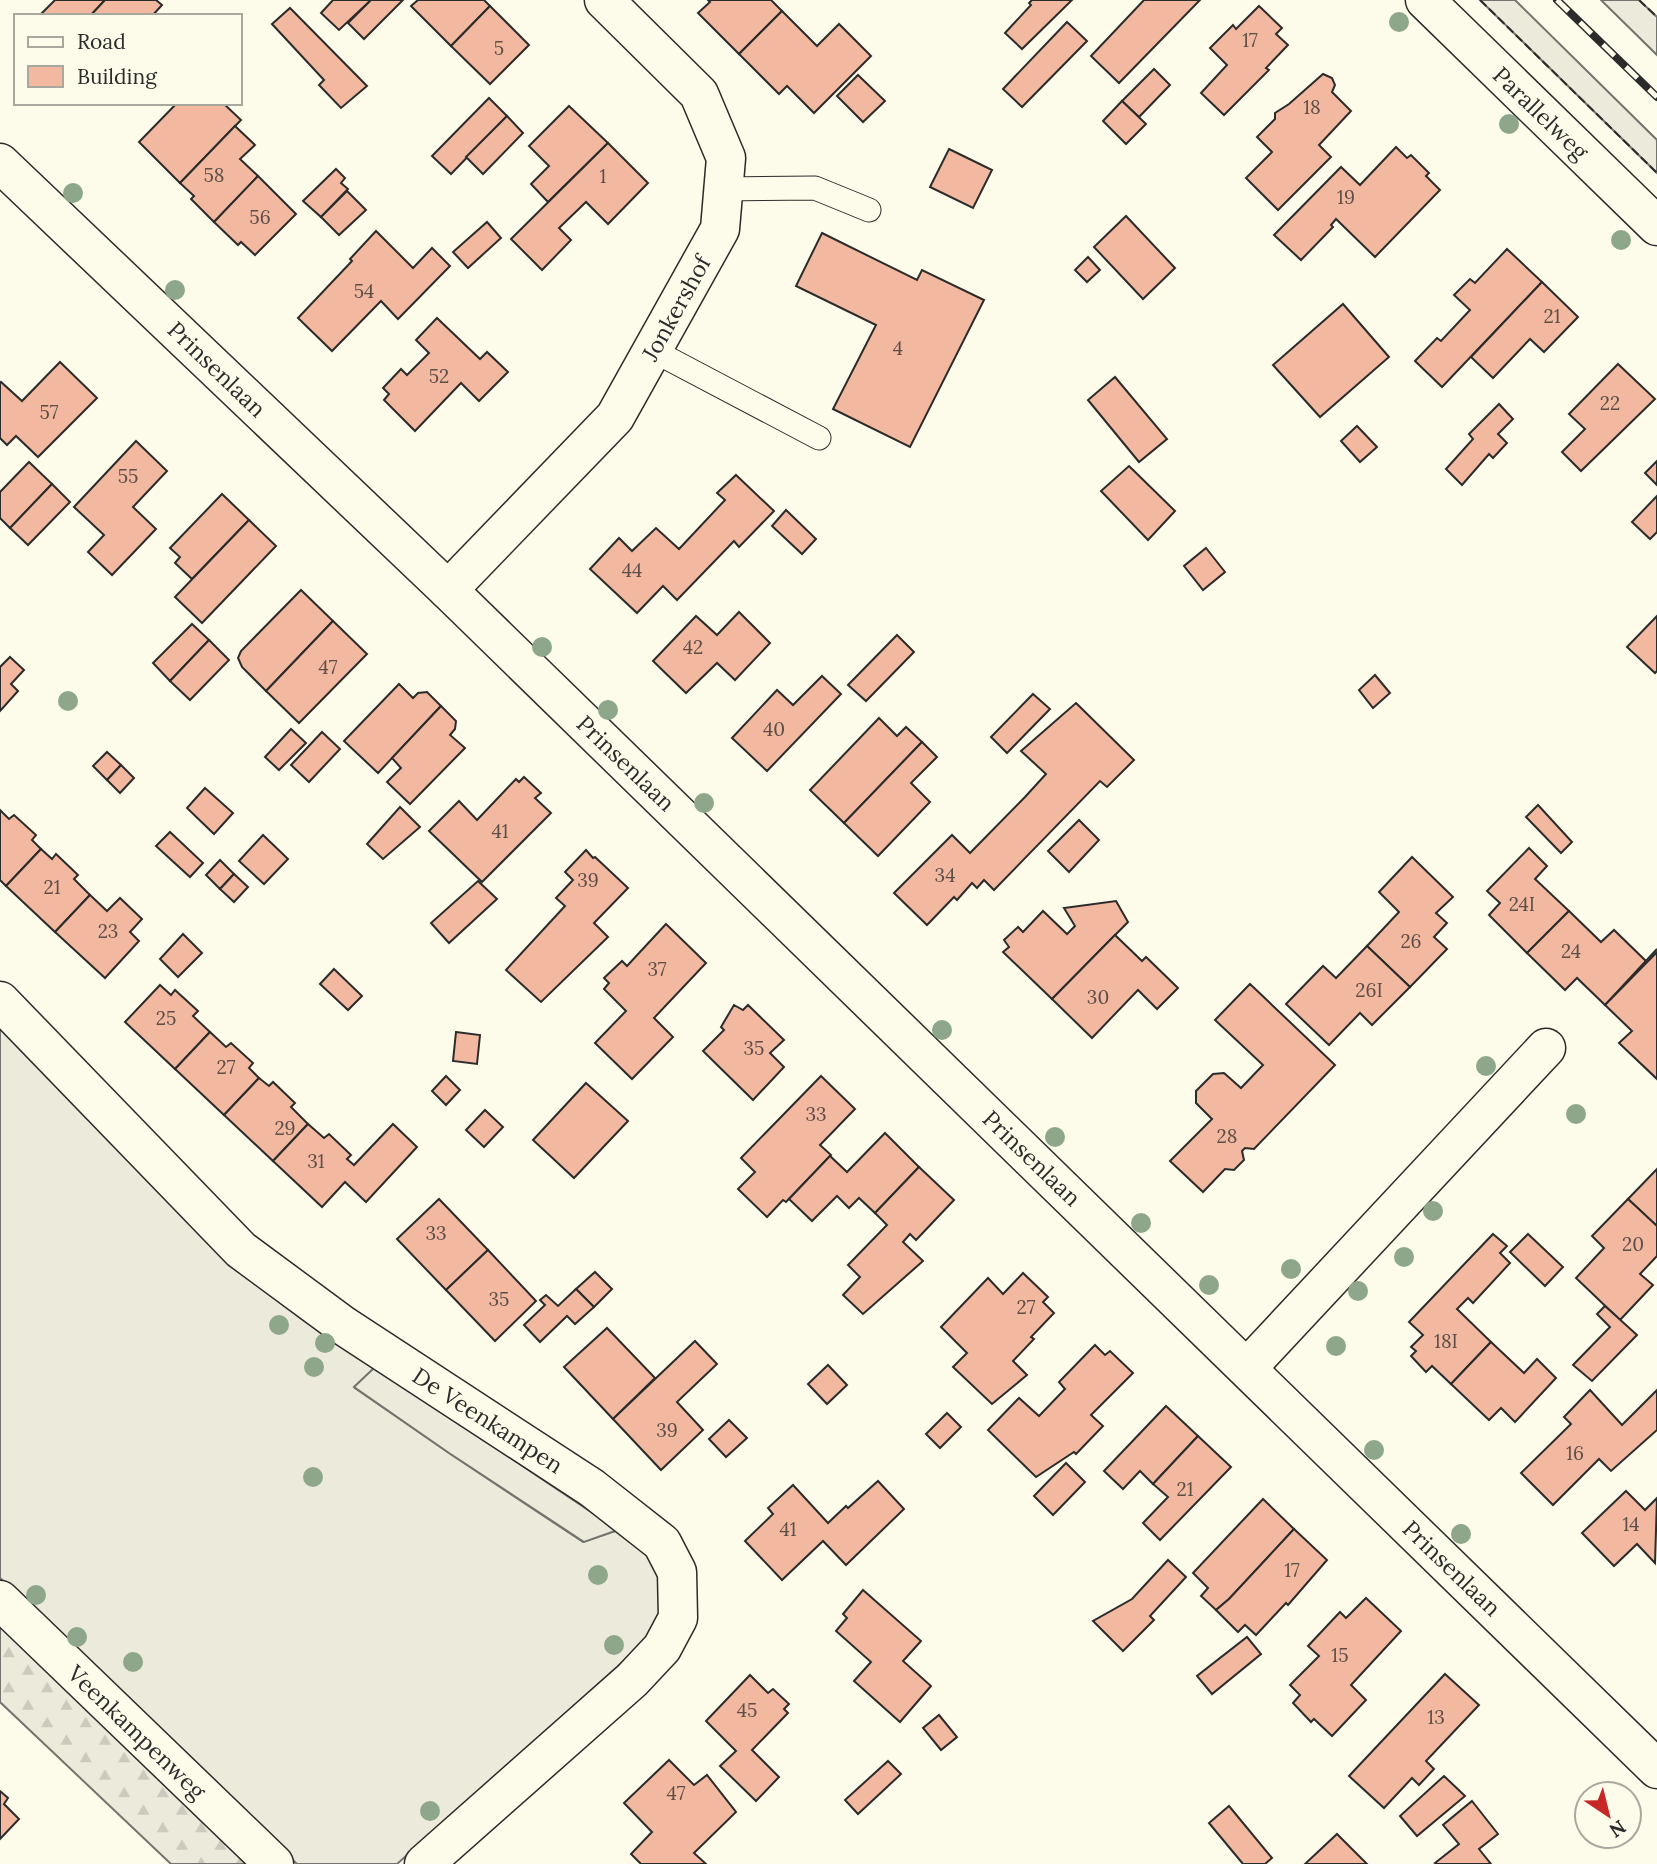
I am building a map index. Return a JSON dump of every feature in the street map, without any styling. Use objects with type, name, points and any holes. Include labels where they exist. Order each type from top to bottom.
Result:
[{"type":"street","name":"Jonkershof","points":[[448,590],[615,417],[720,229],[726,158],[699,94],[604,0]]},
{"type":"street","name":"Parallelweg","points":[[1425,0],[1657,226]]},
{"type":"street","name":"Prinsenlaan","points":[[3,171],[448,590],[1657,1769]]},
{"type":"street","name":"De Veenkampen","points":[[0,1001],[241,1250],[344,1326],[592,1488],[662,1543],[677,1572],[678,1618],[662,1648],[632,1680],[424,1864]]},
{"type":"street","points":[[1247,1367],[1546,1048]]},
{"type":"street","name":"Veenkampenweg","points":[[0,1600],[274,1864]]},
{"type":"lane","points":[[723,189],[815,187],[869,211]]},
{"type":"lane","points":[[652,350],[819,438]]},
{"type":"green space","points":[[1480,0],[1515,0],[1657,140],[1657,173]]},
{"type":"green space","points":[[1601,0],[1639,0],[1657,17],[1657,55]]},
{"type":"green space","points":[[0,1023],[265,1291],[303,1320],[375,1367],[355,1388],[583,1542],[618,1530],[653,1560],[660,1579],[659,1614],[652,1631],[637,1649],[397,1864],[297,1864],[0,1578]]},
{"type":"green space","points":[[0,1621],[247,1864],[171,1864],[0,1702]]},
{"type":"shaded area","points":[[375,1367],[618,1530],[584,1542],[449,1453],[354,1387]]},
{"type":"building","points":[[55,0],[105,0],[92,14],[41,14]]},
{"type":"building","points":[[105,0],[156,0],[162,5],[154,14],[92,14]]},
{"type":"building","points":[[333,0],[371,0],[339,30],[321,13]]},
{"type":"building","points":[[371,0],[403,0],[364,39],[348,23]]},
{"type":"building","points":[[418,0],[484,0],[490,6],[451,46],[411,6]]},
{"type":"building","points":[[708,0],[771,0],[782,11],[739,54],[698,13],[710,2]]},
{"type":"building","points":[[1032,0],[1072,0],[1022,49],[1005,33],[1031,5],[1029,3]]},
{"type":"building","points":[[1144,0],[1200,0],[1119,83],[1091,56]]},
{"type":"building","points":[[490,6],[529,45],[490,84],[451,46]]},
{"type":"building","points":[[1259,6],[1282,28],[1276,34],[1288,45],[1266,68],[1269,70],[1224,115],[1201,93],[1227,65],[1210,48],[1233,25],[1236,29]]},
{"type":"building","points":[[290,8],[367,86],[341,108],[319,85],[324,80],[272,24]]},
{"type":"building","points":[[782,11],[817,46],[839,24],[871,56],[814,113],[787,86],[779,94],[739,54]]},
{"type":"building","points":[[1067,22],[1087,41],[1022,107],[1003,89]]},
{"type":"building","points":[[1154,69],[1170,85],[1139,117],[1122,101]]},
{"type":"building","points":[[1323,74],[1332,78],[1335,85],[1332,92],[1351,111],[1319,145],[1331,157],[1278,210],[1246,178],[1272,152],[1257,137],[1275,119],[1275,113]]},
{"type":"building","points":[[858,75],[885,101],[863,122],[837,96]]},
{"type":"building","points":[[489,98],[507,116],[451,174],[432,156]]},
{"type":"building","points":[[1122,101],[1146,124],[1126,144],[1103,121]]},
{"type":"building","points":[[175,105],[225,105],[241,120],[180,183],[139,142]]},
{"type":"building","points":[[569,106],[608,143],[548,202],[531,184],[549,166],[529,146]]},
{"type":"building","points":[[507,116],[523,133],[483,174],[466,157]]},
{"type":"building","points":[[235,126],[255,145],[240,159],[258,176],[214,222],[191,199],[194,196],[180,183]]},
{"type":"building","points":[[608,143],[648,183],[608,224],[586,202],[559,228],[571,240],[542,270],[511,239]]},
{"type":"building","points":[[1396,147],[1407,158],[1411,155],[1429,173],[1426,176],[1440,190],[1375,257],[1336,219],[1331,225],[1333,227],[1301,260],[1274,235],[1341,167],[1360,185]]},
{"type":"building","points":[[949,149],[992,170],[973,208],[930,187]]},
{"type":"building","points":[[336,169],[345,178],[341,183],[348,189],[321,217],[303,201]]},
{"type":"building","points":[[258,176],[296,214],[255,255],[241,242],[238,245],[214,222]]},
{"type":"building","points":[[347,191],[366,210],[339,235],[321,217]]},
{"type":"building","points":[[1126,216],[1175,268],[1143,299],[1094,247]]},
{"type":"building","points":[[487,222],[501,238],[468,268],[453,252]]},
{"type":"building","points":[[376,231],[413,268],[432,248],[450,266],[398,319],[381,301],[332,351],[298,318],[352,261],[350,259]]},
{"type":"building","points":[[822,233],[917,280],[922,270],[984,300],[910,447],[833,409],[876,325],[796,286]]},
{"type":"building","points":[[1507,249],[1542,282],[1442,387],[1415,361],[1437,338],[1441,341],[1470,310],[1454,295],[1470,279],[1475,283]]},
{"type":"building","points":[[1088,257],[1100,270],[1087,282],[1075,270]]},
{"type":"building","points":[[1542,282],[1578,317],[1544,352],[1530,339],[1493,378],[1471,357]]},
{"type":"building","points":[[1343,304],[1389,357],[1320,417],[1273,365]]},
{"type":"building","points":[[437,318],[480,359],[487,352],[508,372],[479,401],[461,383],[415,431],[384,400],[389,394],[383,388],[401,369],[407,375],[429,353],[416,340]]},
{"type":"building","points":[[60,362],[97,398],[38,457],[16,436],[7,445],[0,438],[0,383],[22,401]]},
{"type":"building","points":[[1618,364],[1655,399],[1581,471],[1562,452],[1585,429],[1569,414]]},
{"type":"building","points":[[1115,377],[1167,439],[1139,462],[1088,400]]},
{"type":"building","points":[[1499,404],[1513,419],[1498,434],[1507,443],[1493,458],[1489,454],[1462,485],[1446,469],[1473,439],[1469,434]]},
{"type":"building","points":[[1357,426],[1377,447],[1360,462],[1341,441]]},
{"type":"building","points":[[136,441],[167,471],[133,507],[156,529],[112,575],[88,552],[104,535],[74,507]]},
{"type":"building","points":[[1657,461],[1657,485],[1645,473]]},
{"type":"building","points":[[29,462],[52,484],[10,528],[0,518],[0,492]]},
{"type":"building","points":[[1129,466],[1175,511],[1148,540],[1101,491]]},
{"type":"building","points":[[736,475],[774,511],[739,547],[734,541],[677,600],[663,586],[637,613],[590,569],[619,538],[632,551],[656,528],[679,549],[725,500],[717,493]]},
{"type":"building","points":[[52,484],[70,502],[28,545],[10,528]]},
{"type":"building","points":[[222,494],[249,520],[192,579],[175,563],[180,557],[170,548]]},
{"type":"building","points":[[1657,496],[1657,532],[1650,539],[1632,522]]},
{"type":"building","points":[[786,510],[816,539],[802,554],[772,526]]},
{"type":"building","points":[[249,520],[276,546],[202,623],[175,597]]},
{"type":"building","points":[[1206,548],[1225,572],[1203,590],[1184,566]]},
{"type":"building","points":[[301,590],[333,621],[266,691],[242,667],[238,658],[241,651]]},
{"type":"building","points":[[739,612],[770,643],[735,680],[717,663],[686,693],[653,661],[696,616],[717,635]]},
{"type":"building","points":[[1657,616],[1657,671],[1655,673],[1627,647]]},
{"type":"building","points":[[333,621],[367,654],[299,723],[266,691]]},
{"type":"building","points":[[192,624],[209,640],[170,681],[153,663]]},
{"type":"building","points":[[897,635],[914,652],[866,701],[848,685]]},
{"type":"building","points":[[209,640],[229,660],[190,700],[170,681]]},
{"type":"building","points":[[10,657],[24,670],[11,684],[18,691],[0,711],[0,667]]},
{"type":"building","points":[[1375,675],[1390,693],[1373,708],[1359,690]]},
{"type":"building","points":[[822,676],[841,694],[767,771],[732,738],[777,690],[793,705]]},
{"type":"building","points":[[399,684],[413,698],[418,693],[427,692],[441,706],[378,773],[344,741]]},
{"type":"building","points":[[1033,694],[1050,709],[1007,753],[991,737]]},
{"type":"building","points":[[1076,703],[1134,760],[1107,787],[1100,781],[994,890],[984,880],[977,888],[972,883],[957,900],[954,897],[927,925],[894,893],[952,835],[970,853],[1025,797],[1046,774],[1021,751]]},
{"type":"building","points":[[441,706],[456,721],[455,729],[450,735],[465,748],[410,804],[387,782],[401,768],[392,758]]},
{"type":"building","points":[[879,718],[897,736],[906,727],[922,742],[844,823],[810,790]]},
{"type":"building","points":[[291,729],[306,743],[279,770],[265,757]]},
{"type":"building","points":[[322,732],[340,749],[309,782],[291,765]]},
{"type":"building","points":[[922,742],[937,757],[911,783],[930,802],[878,856],[844,823]]},
{"type":"building","points":[[107,752],[121,765],[107,780],[93,766]]},
{"type":"building","points":[[121,765],[134,778],[120,793],[107,780]]},
{"type":"building","points":[[524,777],[541,793],[535,798],[551,813],[482,882],[429,831],[459,801],[477,820],[516,779],[519,782]]},
{"type":"building","points":[[205,788],[233,813],[214,834],[187,808]]},
{"type":"building","points":[[1538,805],[1572,842],[1561,853],[1526,817]]},
{"type":"building","points":[[400,807],[420,827],[383,859],[367,844]]},
{"type":"building","points":[[0,810],[9,819],[14,815],[36,835],[32,840],[41,849],[6,886],[0,880]]},
{"type":"building","points":[[1079,820],[1099,840],[1069,872],[1048,851]]},
{"type":"building","points":[[170,832],[203,863],[190,877],[156,846]]},
{"type":"building","points":[[263,835],[288,859],[264,884],[239,861]]},
{"type":"building","points":[[1529,848],[1547,866],[1535,879],[1569,911],[1527,953],[1489,915],[1500,903],[1487,891]]},
{"type":"building","points":[[41,849],[52,859],[56,854],[78,875],[74,879],[90,895],[55,932],[6,886]]},
{"type":"building","points":[[586,850],[628,888],[594,923],[608,937],[541,1002],[506,970],[565,906],[556,898],[573,880],[565,872]]},
{"type":"building","points":[[1412,857],[1453,897],[1436,913],[1447,923],[1434,937],[1447,949],[1410,987],[1367,946],[1399,912],[1379,892]]},
{"type":"building","points":[[220,860],[234,874],[220,889],[206,875]]},
{"type":"building","points":[[234,874],[248,887],[234,902],[220,889]]},
{"type":"building","points":[[478,881],[497,899],[449,943],[431,923]]},
{"type":"building","points":[[90,895],[107,911],[120,898],[142,919],[130,932],[139,941],[105,978],[55,932]]},
{"type":"building","points":[[1116,901],[1128,922],[1052,999],[1003,952],[1009,947],[1004,940],[1018,927],[1023,932],[1043,911],[1067,934],[1075,926],[1064,908]]},
{"type":"building","points":[[1569,911],[1601,942],[1614,930],[1646,961],[1605,1005],[1577,978],[1565,990],[1527,953]]},
{"type":"building","points":[[666,924],[706,963],[654,1018],[673,1037],[632,1079],[595,1043],[626,1011],[604,989],[609,983],[604,978],[622,961],[627,966]]},
{"type":"building","points":[[183,934],[202,953],[178,977],[160,959]]},
{"type":"building","points":[[1115,935],[1142,961],[1146,957],[1178,988],[1157,1009],[1138,990],[1092,1038],[1052,999]]},
{"type":"building","points":[[1367,946],[1410,987],[1372,1025],[1360,1013],[1329,1045],[1286,1004],[1323,966],[1336,978]]},
{"type":"building","points":[[1657,952],[1657,1079],[1619,1043],[1632,1031],[1605,1005]]},
{"type":"building","points":[[334,969],[362,996],[348,1010],[320,984]]},
{"type":"building","points":[[1250,984],[1335,1065],[1254,1149],[1245,1148],[1242,1151],[1244,1160],[1234,1170],[1225,1169],[1203,1192],[1170,1161],[1212,1119],[1196,1103],[1196,1091],[1213,1074],[1224,1073],[1241,1088],[1263,1065],[1215,1020]]},
{"type":"building","points":[[160,985],[171,995],[175,990],[198,1011],[193,1016],[210,1032],[175,1069],[125,1022]]},
{"type":"building","points":[[734,1005],[743,1010],[748,1005],[784,1040],[770,1053],[784,1067],[753,1100],[703,1051],[724,1030],[721,1027]]},
{"type":"building","points":[[210,1032],[226,1047],[231,1043],[253,1063],[249,1068],[259,1078],[224,1115],[175,1069]]},
{"type":"building","points":[[456,1032],[480,1035],[477,1064],[453,1061]]},
{"type":"building","points":[[446,1076],[460,1090],[446,1105],[432,1091]]},
{"type":"building","points":[[821,1076],[855,1109],[820,1145],[831,1155],[786,1202],[783,1200],[767,1217],[738,1189],[755,1172],[741,1158]]},
{"type":"building","points":[[259,1078],[269,1086],[273,1082],[295,1103],[291,1107],[308,1124],[273,1161],[224,1115]]},
{"type":"building","points":[[586,1083],[628,1121],[574,1178],[533,1140]]},
{"type":"building","points":[[485,1110],[503,1127],[484,1147],[466,1130]]},
{"type":"building","points":[[308,1124],[324,1138],[329,1134],[351,1155],[347,1159],[354,1165],[393,1124],[417,1147],[366,1202],[345,1182],[322,1207],[273,1161]]},
{"type":"building","points":[[885,1133],[919,1167],[875,1213],[859,1198],[849,1208],[837,1196],[812,1221],[789,1199],[830,1156],[847,1172]]},
{"type":"building","points":[[919,1167],[954,1200],[916,1240],[910,1234],[903,1242],[923,1261],[863,1314],[843,1295],[860,1277],[848,1265],[887,1225],[875,1213]]},
{"type":"building","points":[[1657,1169],[1657,1226],[1628,1199]]},
{"type":"building","points":[[439,1199],[488,1250],[446,1290],[397,1239]]},
{"type":"building","points":[[1628,1199],[1657,1226],[1657,1256],[1640,1274],[1653,1285],[1620,1320],[1576,1278],[1604,1248],[1592,1236]]},
{"type":"building","points":[[1493,1234],[1507,1246],[1500,1253],[1510,1263],[1473,1303],[1468,1298],[1457,1309],[1491,1342],[1451,1384],[1432,1366],[1426,1372],[1411,1356],[1416,1351],[1411,1347],[1423,1335],[1409,1322]]},
{"type":"building","points":[[1528,1234],[1563,1267],[1545,1286],[1510,1252]]},
{"type":"building","points":[[488,1250],[536,1301],[495,1341],[446,1290]]},
{"type":"building","points":[[595,1272],[612,1289],[594,1307],[576,1289]]},
{"type":"building","points":[[1023,1273],[1048,1297],[1043,1302],[1054,1313],[1013,1361],[1027,1375],[992,1404],[953,1367],[967,1353],[941,1327],[988,1278],[1003,1294]]},
{"type":"building","points":[[576,1289],[594,1307],[575,1324],[567,1316],[540,1342],[524,1325],[545,1305],[540,1300],[546,1295],[558,1306]]},
{"type":"building","points":[[1605,1306],[1637,1335],[1592,1381],[1573,1365],[1610,1327],[1597,1314]]},
{"type":"building","points":[[607,1328],[655,1378],[613,1419],[564,1367]]},
{"type":"building","points":[[695,1341],[717,1364],[677,1402],[703,1430],[661,1470],[613,1419]]},
{"type":"building","points":[[1491,1342],[1524,1373],[1537,1359],[1556,1378],[1515,1422],[1501,1408],[1489,1420],[1451,1384]]},
{"type":"building","points":[[1095,1345],[1105,1355],[1110,1351],[1133,1373],[1091,1415],[1103,1426],[1076,1454],[1074,1452],[1036,1477],[988,1430],[1019,1398],[1039,1416],[1065,1389],[1059,1382]]},
{"type":"building","points":[[828,1365],[847,1385],[827,1404],[808,1384]]},
{"type":"building","points":[[1590,1390],[1622,1425],[1657,1390],[1657,1430],[1611,1471],[1599,1459],[1553,1505],[1521,1473],[1571,1424],[1564,1417]]},
{"type":"building","points":[[1166,1406],[1198,1436],[1153,1484],[1140,1471],[1123,1489],[1104,1471]]},
{"type":"building","points":[[947,1413],[961,1427],[940,1448],[926,1434]]},
{"type":"building","points":[[729,1420],[747,1438],[726,1457],[709,1439]]},
{"type":"building","points":[[1198,1436],[1231,1467],[1160,1540],[1143,1523],[1168,1497],[1153,1484]]},
{"type":"building","points":[[1066,1463],[1085,1482],[1053,1515],[1034,1496]]},
{"type":"building","points":[[878,1481],[904,1509],[846,1565],[823,1541],[782,1580],[745,1541],[773,1514],[768,1508],[793,1485],[828,1523]]},
{"type":"building","points":[[1626,1491],[1645,1510],[1657,1498],[1655,1563],[1637,1544],[1614,1566],[1582,1533]]},
{"type":"building","points":[[1263,1499],[1294,1529],[1216,1610],[1201,1596],[1208,1588],[1193,1573]]},
{"type":"building","points":[[1294,1529],[1327,1560],[1288,1605],[1286,1603],[1256,1635],[1245,1625],[1238,1632],[1216,1610]]},
{"type":"building","points":[[1168,1560],[1186,1577],[1150,1616],[1154,1620],[1123,1651],[1093,1621],[1132,1599]]},
{"type":"building","points":[[863,1590],[921,1641],[903,1661],[931,1686],[900,1722],[854,1681],[871,1662],[836,1631],[847,1618],[843,1614]]},
{"type":"building","points":[[1366,1598],[1401,1631],[1351,1685],[1366,1700],[1332,1736],[1314,1719],[1311,1722],[1293,1703],[1300,1695],[1290,1685],[1319,1656],[1308,1646],[1340,1612],[1346,1618]]},
{"type":"building","points":[[1247,1637],[1261,1654],[1212,1694],[1197,1676]]},
{"type":"building","points":[[1445,1674],[1479,1705],[1426,1761],[1434,1769],[1419,1785],[1412,1778],[1384,1808],[1349,1776]]},
{"type":"building","points":[[750,1675],[768,1693],[773,1689],[789,1704],[784,1709],[788,1713],[752,1750],[779,1777],[756,1801],[720,1766],[736,1751],[706,1721]]},
{"type":"building","points":[[939,1715],[957,1737],[941,1750],[923,1728]]},
{"type":"building","points":[[669,1760],[694,1785],[707,1775],[736,1812],[694,1853],[706,1864],[641,1864],[631,1854],[652,1832],[624,1803]]},
{"type":"building","points":[[888,1761],[901,1774],[858,1814],[845,1800]]},
{"type":"building","points":[[1444,1776],[1465,1796],[1417,1836],[1400,1816]]},
{"type":"building","points":[[0,1791],[8,1798],[4,1804],[19,1819],[0,1839]]},
{"type":"building","points":[[1472,1801],[1498,1834],[1479,1849],[1491,1864],[1435,1863],[1459,1844],[1443,1825]]},
{"type":"building","points":[[1229,1806],[1272,1858],[1265,1864],[1243,1864],[1209,1823]]},
{"type":"building","points":[[1337,1834],[1367,1864],[1305,1864]]},
{"type":"railway","points":[[1557,0],[1657,97]]},
{"type":"fence","points":[[1480,0],[1657,173]]},
{"type":"fence","points":[[1639,0],[1657,17]]}]
